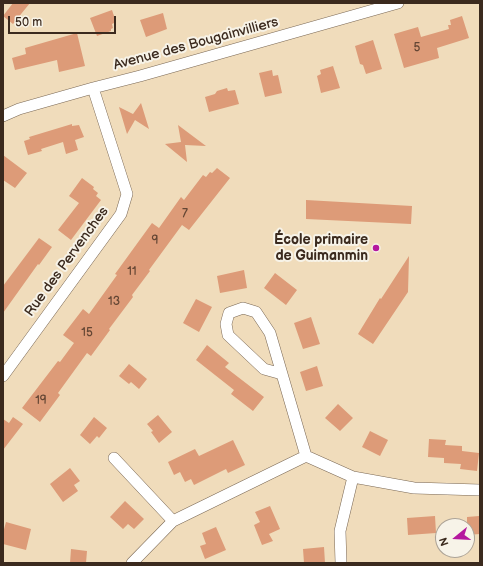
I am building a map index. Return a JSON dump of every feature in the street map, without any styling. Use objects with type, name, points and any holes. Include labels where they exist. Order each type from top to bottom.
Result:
[{"type":"street","name":"Avenue des Bougainvilliers","points":[[3,116],[19,109],[398,3]]},
{"type":"street","name":"Rue des Pervenches","points":[[3,376],[121,214],[127,194],[93,88]]},
{"type":"street","points":[[282,374],[264,369],[228,335],[226,324],[229,313],[243,308],[256,312],[270,334],[282,374],[306,456],[353,477],[414,488],[480,490]]},
{"type":"street","points":[[132,563],[173,521],[306,456]]},
{"type":"street","points":[[114,458],[173,521]]},
{"type":"street","points":[[341,563],[340,531],[353,477]]},
{"type":"building","points":[[13,3],[30,3],[13,24],[3,16]]},
{"type":"building","points":[[112,10],[116,22],[112,24],[113,28],[111,31],[97,36],[90,18]]},
{"type":"building","points":[[163,13],[167,29],[146,37],[140,20]]},
{"type":"building","points":[[462,16],[469,38],[437,48],[439,58],[404,68],[394,34],[418,27],[421,37],[449,29],[448,25],[451,25],[450,20]]},
{"type":"building","points":[[77,33],[85,66],[59,72],[57,60],[15,70],[12,58],[26,54],[25,48]]},
{"type":"building","points":[[373,40],[382,69],[366,74],[363,65],[360,64],[355,46]]},
{"type":"building","points":[[333,66],[340,88],[321,93],[317,76],[321,74],[320,70]]},
{"type":"building","points":[[272,70],[273,76],[278,75],[282,93],[265,97],[259,73]]},
{"type":"building","points":[[227,88],[228,91],[235,90],[239,104],[209,112],[205,97]]},
{"type":"building","points":[[141,103],[149,129],[135,120],[127,134],[119,107],[133,114]]},
{"type":"building","points":[[72,124],[72,126],[79,125],[84,137],[75,140],[78,150],[66,154],[63,142],[28,155],[24,141],[30,139],[29,137]]},
{"type":"building","points":[[178,125],[206,146],[185,145],[187,162],[165,144],[181,142]]},
{"type":"building","points":[[3,155],[27,173],[15,188],[3,180]]},
{"type":"building","points":[[217,168],[230,178],[189,230],[182,225],[149,270],[150,271],[132,295],[133,297],[109,329],[110,330],[91,356],[87,353],[58,393],[60,395],[40,422],[22,408],[58,361],[60,362],[74,343],[63,335],[83,309],[89,314],[117,275],[115,274],[152,223],[159,228],[181,197],[184,200],[203,175],[206,177],[210,172],[212,173]]},
{"type":"building","points":[[82,178],[94,187],[93,189],[98,193],[96,196],[101,200],[71,240],[58,230],[79,203],[69,196]]},
{"type":"building","points":[[306,200],[412,206],[411,224],[306,219]]},
{"type":"building","points":[[39,238],[52,247],[3,313],[3,286]]},
{"type":"building","points":[[409,256],[408,292],[373,344],[358,334],[380,298],[381,299]]},
{"type":"building","points":[[244,270],[247,288],[220,293],[217,276]]},
{"type":"building","points":[[275,273],[297,290],[286,305],[264,288]]},
{"type":"building","points":[[196,299],[212,307],[199,332],[183,323]]},
{"type":"building","points":[[311,317],[320,344],[303,349],[294,323]]},
{"type":"building","points":[[207,345],[229,363],[225,367],[264,397],[253,411],[231,394],[234,390],[196,360]]},
{"type":"building","points":[[129,364],[147,379],[139,389],[131,382],[129,384],[119,376]]},
{"type":"building","points":[[317,366],[323,386],[306,391],[300,372]]},
{"type":"building","points":[[338,404],[353,418],[340,431],[325,418]]},
{"type":"building","points":[[158,415],[172,432],[159,443],[151,432],[153,431],[147,424]]},
{"type":"building","points":[[13,417],[23,424],[3,450],[3,419],[9,423]]},
{"type":"building","points":[[94,417],[107,428],[99,438],[97,436],[90,444],[80,435]]},
{"type":"building","points":[[370,431],[388,440],[380,456],[362,447]]},
{"type":"building","points":[[429,439],[446,440],[445,445],[462,446],[462,451],[479,453],[477,471],[460,469],[461,464],[444,463],[444,458],[428,457]]},
{"type":"building","points":[[233,440],[245,465],[228,473],[226,469],[194,485],[191,479],[185,482],[180,472],[174,475],[168,462],[195,449],[199,456]]},
{"type":"building","points":[[70,468],[80,481],[74,485],[78,491],[63,502],[50,484]]},
{"type":"building","points":[[125,501],[144,519],[134,529],[128,524],[123,529],[110,517]]},
{"type":"building","points":[[270,506],[280,529],[269,534],[273,541],[262,545],[254,525],[260,522],[255,512]]},
{"type":"building","points":[[435,516],[435,533],[408,535],[407,518]]},
{"type":"building","points":[[479,516],[480,534],[475,534],[475,518],[467,517]]},
{"type":"building","points":[[6,522],[31,529],[26,550],[3,544],[3,533]]},
{"type":"building","points":[[216,527],[226,550],[205,559],[200,546],[206,544],[202,533]]},
{"type":"building","points":[[324,547],[325,563],[304,563],[303,549]]},
{"type":"building","points":[[71,549],[87,551],[86,563],[70,563]]},
{"type":"place","name":"École primaire de Guimanmin","points":[[376,248]]}]
